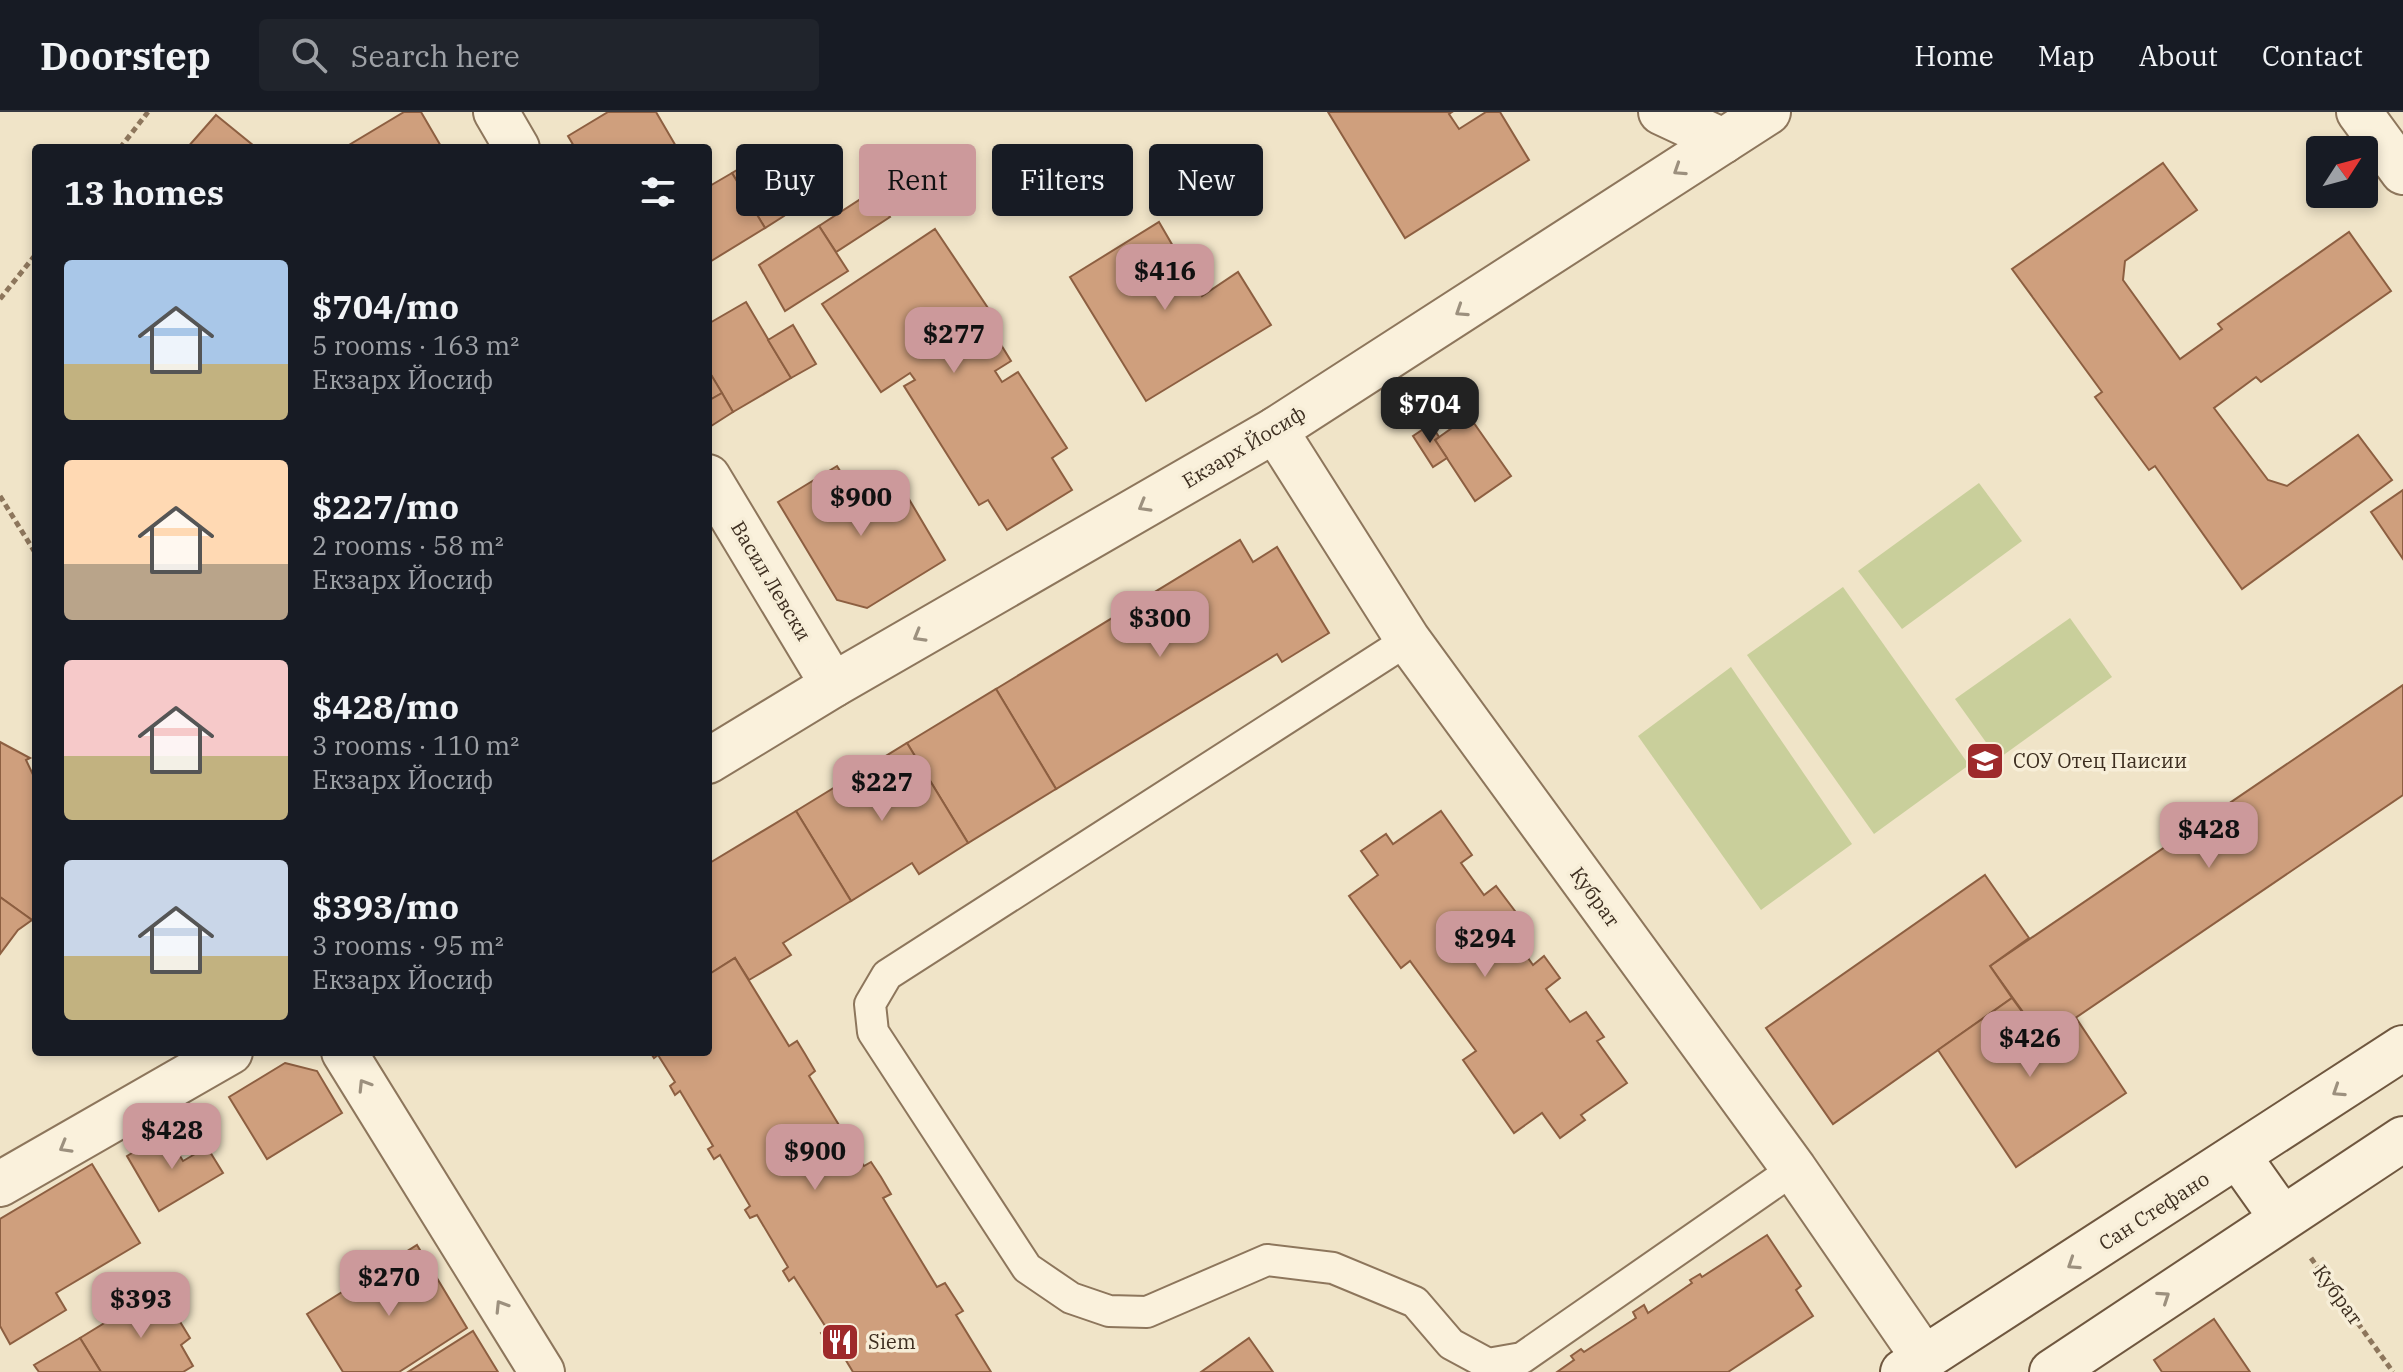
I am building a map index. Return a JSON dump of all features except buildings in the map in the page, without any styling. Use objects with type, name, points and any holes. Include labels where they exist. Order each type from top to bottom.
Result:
[{"type":"street","points":[[496,112],[515,144]]},
{"type":"street","points":[[1661,112],[1723,141]]},
{"type":"street","name":"Екзарх Йосиф","points":[[712,759],[833,685],[1275,430],[1768,112]]},
{"type":"street","points":[[2359,112],[2403,172]]},
{"type":"street","name":"Кубрат","points":[[1275,430],[1408,640],[1794,1169],[1914,1365]]},
{"type":"street","name":"Васил Левски","points":[[712,484],[833,685]]},
{"type":"street","name":"Сан Стефано","points":[[1914,1365],[2403,1048]]},
{"type":"street","points":[[0,1184],[223,1056]]},
{"type":"street","points":[[346,1056],[542,1372]]},
{"type":"street","points":[[2052,1372],[2403,1139]]},
{"type":"street","points":[[2238,1156],[2282,1218]]},
{"type":"lane","points":[[1408,640],[887,975],[870,1004],[873,1032],[1027,1268],[1071,1298],[1109,1311],[1147,1312],[1267,1260],[1333,1268],[1415,1302],[1451,1344],[1488,1364],[1522,1358],[1794,1169]]},
{"type":"path","points":[[123,144],[148,112]]},
{"type":"path","points":[[0,299],[32,259]]},
{"type":"path","points":[[0,496],[32,548]]},
{"type":"path","name":"Кубрат","points":[[2282,1218],[2393,1372]]},
{"type":"green space","points":[[1979,483],[2022,541],[1902,629],[1858,571]]},
{"type":"green space","points":[[1843,587],[1969,765],[1874,834],[1747,655]]},
{"type":"green space","points":[[2070,618],[2112,677],[1998,759],[1955,699]]},
{"type":"green space","points":[[1731,667],[1852,844],[1761,910],[1638,736]]},
{"type":"place","name":"СОУ Отец Паисии","points":[[1985,761]]},
{"type":"place","name":"Siem","points":[[840,1342]]}]
